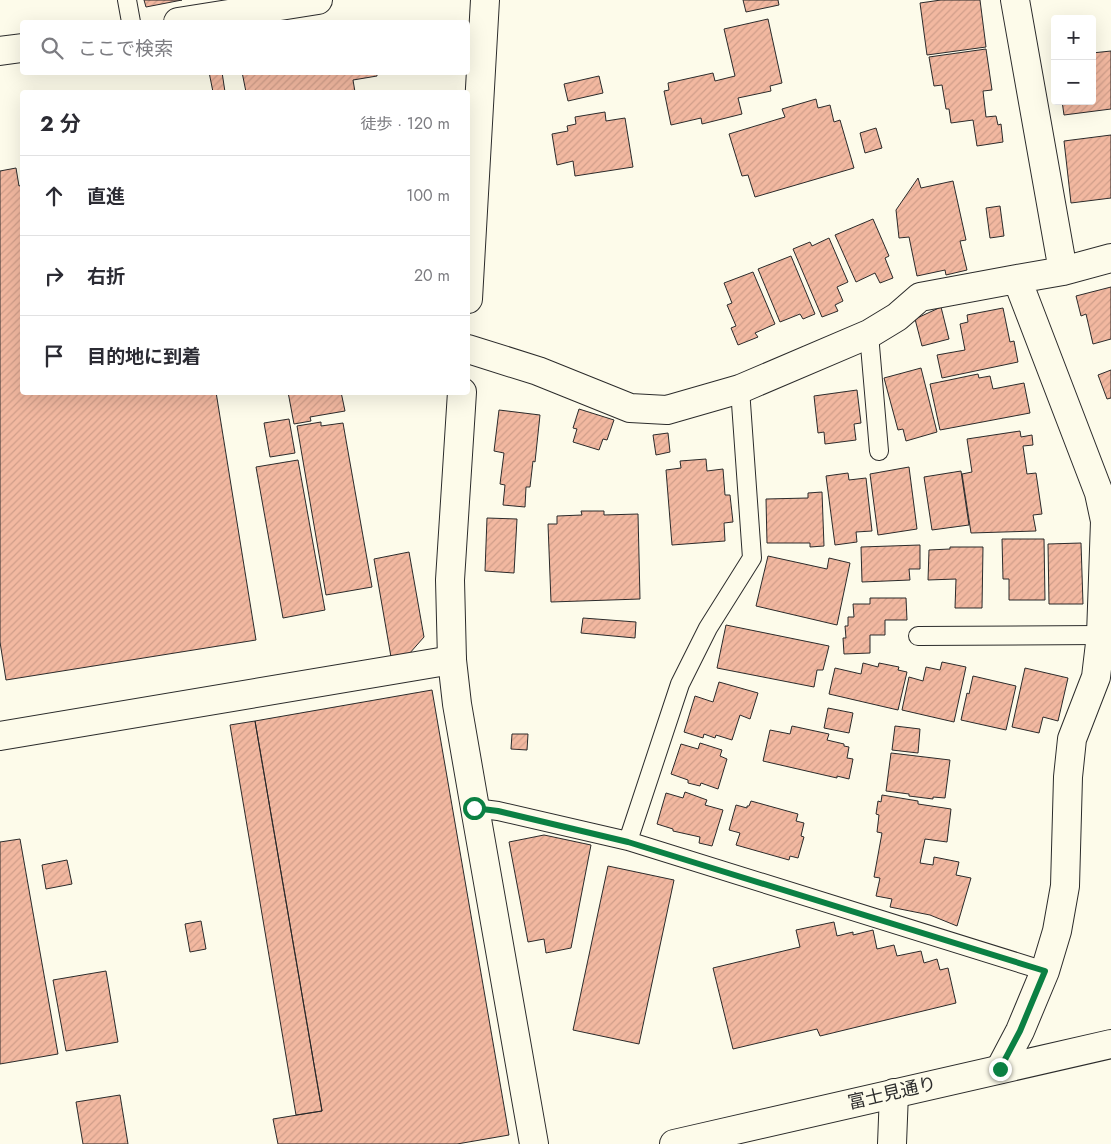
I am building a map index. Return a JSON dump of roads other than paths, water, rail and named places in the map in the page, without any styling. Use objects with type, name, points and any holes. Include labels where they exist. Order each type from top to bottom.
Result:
[{"type":"street","points":[[189,20],[289,2],[318,0]]},
{"type":"street","points":[[470,264],[485,0]]},
{"type":"street","points":[[1015,0],[1064,271]]},
{"type":"street","points":[[0,51],[20,48]]},
{"type":"street","points":[[470,350],[538,371],[630,408],[667,410],[740,389],[869,334],[898,317],[920,297],[1064,271],[1111,258]]},
{"type":"street","points":[[1000,1069],[1020,1031],[1045,971],[1057,931],[1065,886],[1068,777],[1072,739],[1096,677],[1101,635],[1105,521],[1099,492],[1017,279]]},
{"type":"street","points":[[462,395],[450,580],[452,660],[457,704],[474,808],[534,1144]]},
{"type":"street","points":[[0,736],[452,660]]},
{"type":"street","name":"富士見通り","points":[[674,1144],[1111,1044]]},
{"type":"street","points":[[892,1144],[894,1093]]},
{"type":"lane","points":[[127,0],[131,20]]},
{"type":"lane","points":[[869,334],[879,451]]},
{"type":"lane","points":[[628,842],[680,684],[708,628],[752,558],[740,389]]},
{"type":"lane","points":[[918,636],[1101,635]]},
{"type":"lane","points":[[474,808],[498,811],[628,842],[1045,971]]}]
